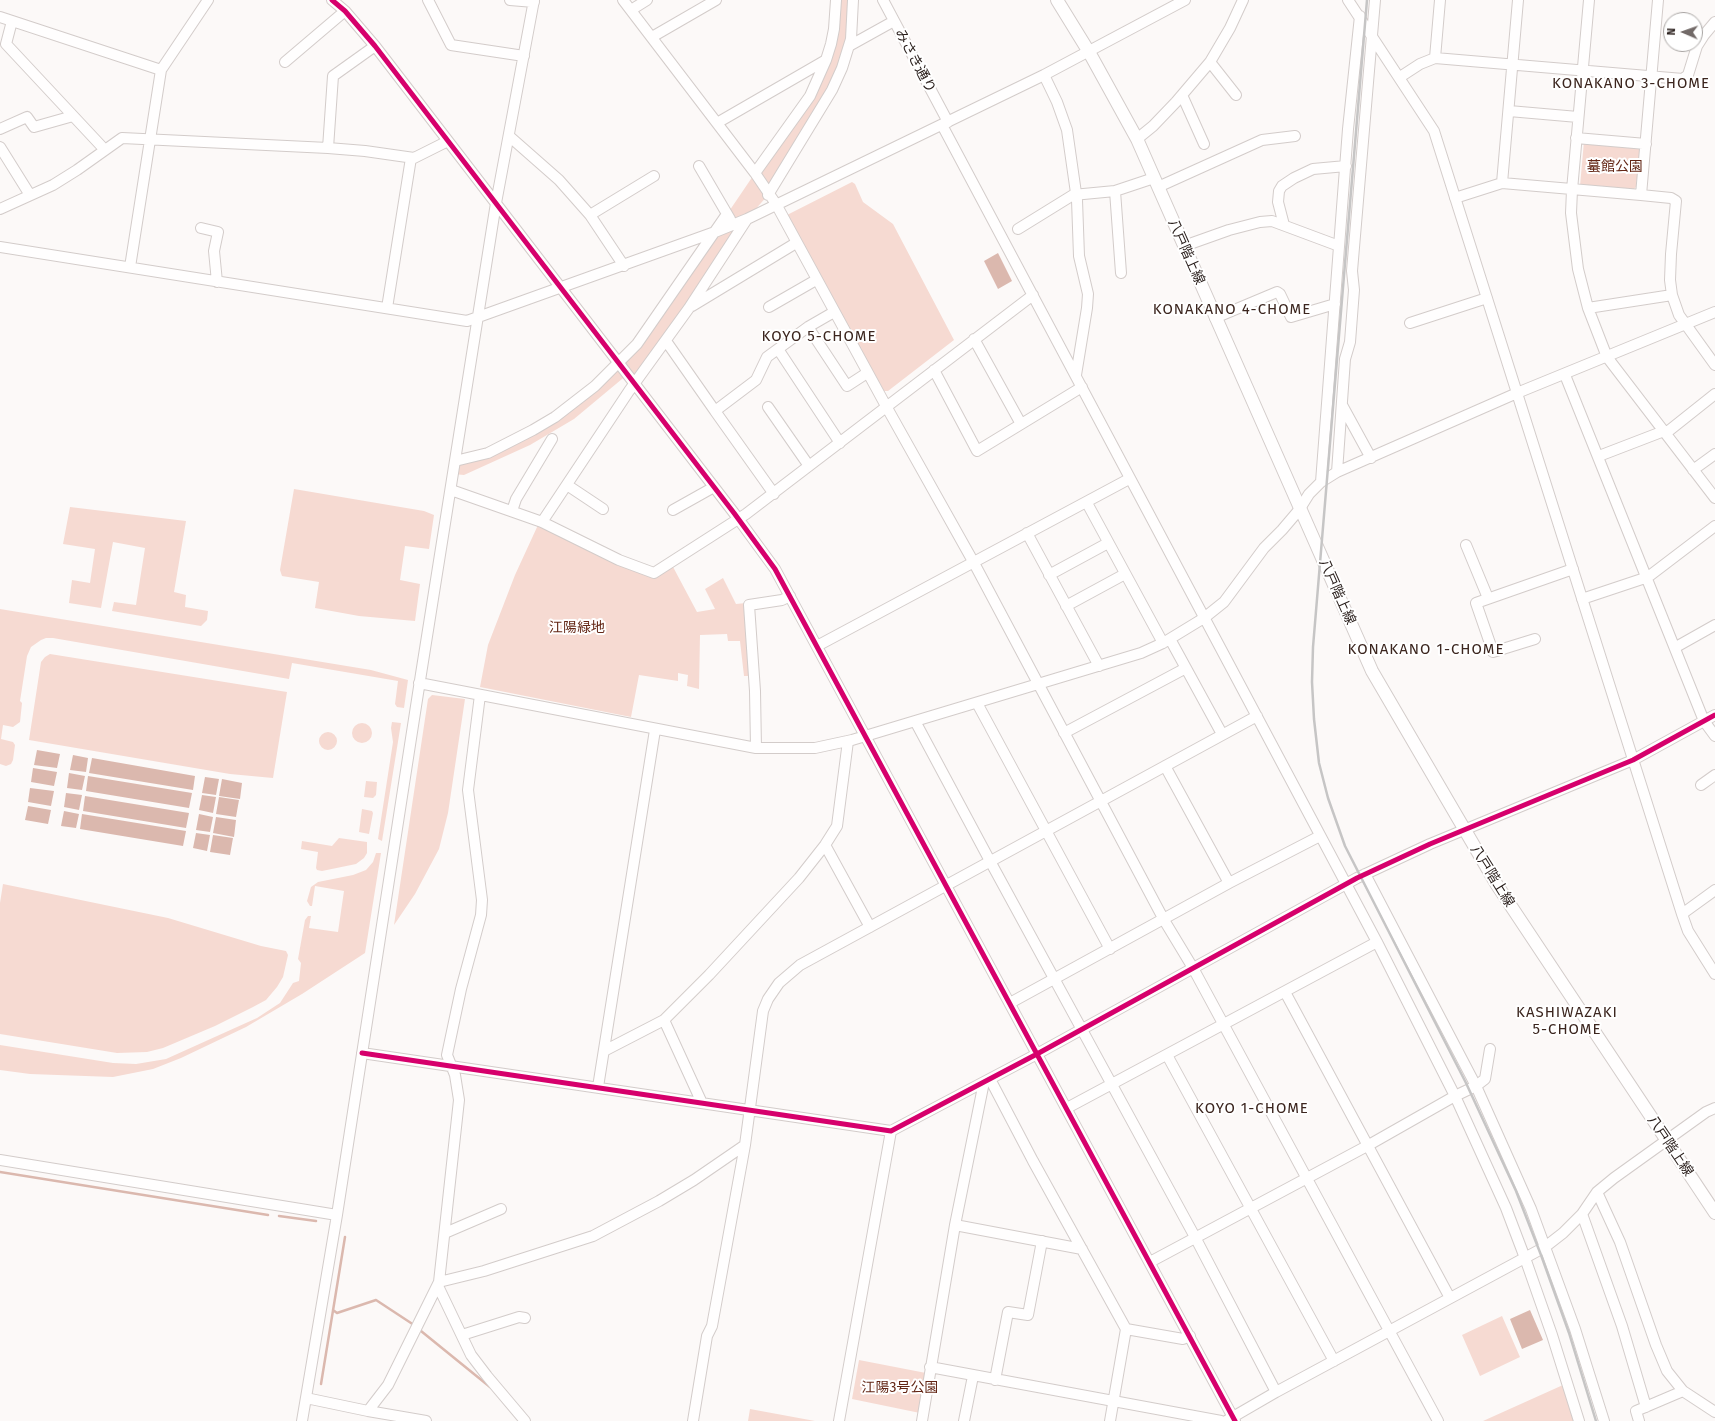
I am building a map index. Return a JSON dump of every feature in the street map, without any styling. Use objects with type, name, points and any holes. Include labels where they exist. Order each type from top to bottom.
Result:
[{"type":"main road","name":"八戸階上線","points":[[1057,0],[1089,52],[1137,139],[1299,510],[1372,671],[1463,830],[1522,925],[1715,1213]]},
{"type":"street","points":[[130,267],[161,70],[208,0]]},
{"type":"street","points":[[332,0],[345,11],[376,46],[739,519],[775,569],[1190,1336],[1231,1420],[1276,1392],[1545,1247],[1563,1233],[1582,1214],[1597,1192],[1666,1140],[1706,1112],[1715,1108]]},
{"type":"street","points":[[428,0],[451,45],[524,56]]},
{"type":"street","points":[[302,1421],[337,1215],[419,683],[496,203],[534,1],[510,0]]},
{"type":"street","points":[[623,0],[755,173],[768,195],[776,204],[867,373],[974,563],[1164,920],[1192,968],[1438,1421]]},
{"type":"street","points":[[631,10],[647,0]]},
{"type":"street","points":[[652,37],[716,0]]},
{"type":"street","points":[[755,173],[810,96],[826,60],[834,29],[836,0]]},
{"type":"street","points":[[768,195],[832,90],[842,68],[849,46],[853,0]]},
{"type":"street","name":"みさき通り","points":[[883,0],[945,124],[1129,479],[1257,716],[1345,885],[1377,942],[1455,1096],[1506,1208],[1552,1335],[1580,1421]]},
{"type":"street","points":[[0,247],[466,321],[624,266],[747,219],[945,124],[1089,52],[1185,0]]},
{"type":"street","points":[[1137,139],[1153,126],[1210,62],[1230,28],[1243,0]]},
{"type":"street","points":[[1348,0],[1372,34],[1434,131],[1682,914],[1688,931],[1715,974]]},
{"type":"street","points":[[1337,472],[1345,359],[1350,342],[1354,290],[1352,270],[1375,0]]},
{"type":"street","points":[[1435,58],[1440,0]]},
{"type":"street","points":[[1502,183],[1518,0]]},
{"type":"street","points":[[1589,0],[1576,138],[1571,213],[1578,269],[1588,308],[1607,357],[1715,498]]},
{"type":"street","points":[[1641,195],[1658,0]]},
{"type":"street","points":[[285,62],[345,11]]},
{"type":"street","points":[[1322,482],[1339,246],[1360,16]]},
{"type":"street","points":[[0,17],[161,70]]},
{"type":"street","points":[[12,21],[6,44],[105,150]]},
{"type":"street","points":[[849,46],[894,21]]},
{"type":"street","points":[[1400,77],[1420,64],[1435,58],[1675,80],[1683,79],[1688,75],[1698,46],[1704,35],[1715,22]]},
{"type":"street","points":[[328,148],[332,76],[376,46]]},
{"type":"street","points":[[717,123],[826,60]]},
{"type":"street","points":[[1210,62],[1236,96]]},
{"type":"street","points":[[1044,74],[1057,102],[1067,130],[1076,195],[1079,256],[1088,294],[1088,308],[1076,375]]},
{"type":"street","points":[[1182,95],[1204,144]]},
{"type":"street","points":[[1509,111],[1578,117]]},
{"type":"street","points":[[0,130],[27,117],[34,127],[73,116]]},
{"type":"street","points":[[509,136],[559,180],[590,215],[624,266]]},
{"type":"street","points":[[1018,229],[1076,195],[1115,191],[1156,183],[1262,140],[1295,136]]},
{"type":"street","points":[[0,209],[53,184],[122,138],[328,148],[365,151],[411,158],[414,158],[448,141]]},
{"type":"street","points":[[1576,138],[1646,144]]},
{"type":"street","points":[[0,147],[30,194]]},
{"type":"street","points":[[387,308],[411,158]]},
{"type":"street","points":[[699,166],[733,224]]},
{"type":"street","points":[[1284,225],[1278,202],[1278,191],[1282,186],[1294,178],[1313,169],[1346,166]]},
{"type":"street","points":[[590,215],[654,176]]},
{"type":"street","points":[[1455,198],[1502,183],[1671,198],[1676,201],[1671,254],[1670,280],[1672,295],[1679,315],[1715,365]]},
{"type":"street","points":[[1115,191],[1121,273]]},
{"type":"street","points":[[455,461],[488,453],[544,424],[572,404],[619,364],[637,344],[727,214]]},
{"type":"street","points":[[542,522],[635,383],[689,308],[747,219]]},
{"type":"street","points":[[1184,246],[1260,222],[1272,221],[1339,246]]},
{"type":"street","points":[[201,228],[218,232],[214,251],[217,282]]},
{"type":"street","points":[[689,308],[796,243]]},
{"type":"street","points":[[769,307],[816,280]]},
{"type":"street","points":[[1215,318],[1277,292],[1280,294],[1291,317],[1335,304]]},
{"type":"street","points":[[451,490],[542,522],[618,560],[654,573],[739,519],[774,494],[886,406],[1033,295]]},
{"type":"street","points":[[1588,308],[1672,295]]},
{"type":"street","points":[[1410,323],[1487,298]]},
{"type":"street","points":[[715,411],[756,380],[767,357],[808,327],[834,312]]},
{"type":"street","points":[[419,683],[655,730],[756,748],[816,748],[848,741],[1141,653],[1167,641],[1204,618],[1224,602],[1264,548],[1299,510],[1309,494],[1322,482],[1337,472],[1517,393],[1566,375],[1715,312]]},
{"type":"street","points":[[808,327],[847,386],[867,373]]},
{"type":"street","points":[[974,339],[1021,424]]},
{"type":"street","points":[[666,341],[774,494]]},
{"type":"street","points":[[778,349],[840,443]]},
{"type":"street","points":[[934,370],[978,451],[1082,387]]},
{"type":"street","points":[[1566,375],[1676,647],[1704,721],[1715,736]]},
{"type":"street","points":[[1598,456],[1665,432],[1715,394]]},
{"type":"street","points":[[1342,405],[1371,458]]},
{"type":"street","points":[[768,407],[810,466]]},
{"type":"street","points":[[512,511],[516,499],[552,439]]},
{"type":"street","points":[[1693,470],[1715,454]]},
{"type":"street","points":[[817,646],[1129,479]]},
{"type":"street","points":[[567,485],[603,509]]},
{"type":"street","points":[[673,510],[714,487]]},
{"type":"street","points":[[1086,503],[1125,574],[1167,641],[1186,668],[1222,734]]},
{"type":"street","points":[[1582,599],[1648,577],[1715,526]]},
{"type":"street","points":[[1027,533],[1099,666]]},
{"type":"street","points":[[1049,575],[1108,543]]},
{"type":"street","points":[[1466,545],[1488,598]]},
{"type":"street","points":[[1534,638],[1493,652],[1476,603],[1572,569]]},
{"type":"street","points":[[1066,606],[1125,574]]},
{"type":"street","points":[[756,748],[755,691],[749,605],[782,600],[790,596]]},
{"type":"street","points":[[1676,647],[1715,625]]},
{"type":"street","points":[[1064,733],[1186,668]]},
{"type":"street","points":[[368,1411],[388,1385],[438,1284],[459,1100],[455,1075],[447,1055],[461,989],[482,908],[468,790],[480,695]]},
{"type":"street","points":[[977,703],[1110,949]]},
{"type":"street","points":[[362,1053],[891,1131],[1038,1054],[1365,874],[1463,830],[1633,760],[1715,715]]},
{"type":"street","points":[[693,1421],[707,1336],[712,1326],[745,1145],[763,1011],[768,999],[779,983],[800,965],[1257,716]]},
{"type":"street","points":[[915,721],[1195,1237],[1276,1392]]},
{"type":"street","points":[[598,1088],[655,730]]},
{"type":"street","points":[[604,1051],[664,1020],[709,975],[799,878],[825,845],[837,826],[848,741]]},
{"type":"street","points":[[1164,766],[1229,883]]},
{"type":"street","points":[[1701,785],[1715,776]]},
{"type":"street","points":[[1010,1003],[1164,920],[1229,883],[1320,836]]},
{"type":"street","points":[[825,845],[870,927]]},
{"type":"street","points":[[1365,874],[1476,1086],[1531,1209],[1576,1329],[1604,1421]]},
{"type":"street","points":[[1682,914],[1715,890]]},
{"type":"street","points":[[1067,1108],[1377,942]]},
{"type":"street","points":[[1285,992],[1450,1298]]},
{"type":"street","points":[[664,1020],[702,1103]]},
{"type":"street","points":[[1150,1262],[1476,1086],[1484,1080],[1490,1049]]},
{"type":"street","points":[[1167,1055],[1334,1361]]},
{"type":"street","points":[[922,1421],[955,1225],[987,1080]]},
{"type":"street","points":[[987,1080],[1126,1329],[1110,1421]]},
{"type":"street","points":[[839,1421],[891,1131]]},
{"type":"street","points":[[438,1284],[593,1236],[688,1183],[745,1145]]},
{"type":"street","points":[[0,1160],[337,1215]]},
{"type":"street","points":[[1597,1192],[1620,1242],[1656,1345],[1667,1371],[1683,1391],[1715,1412]]},
{"type":"street","points":[[445,1233],[501,1209]]},
{"type":"street","points":[[1582,1214],[1622,1326],[1646,1407]]},
{"type":"street","points":[[955,1225],[1042,1240],[1082,1249]]},
{"type":"street","points":[[995,1380],[1008,1312],[1028,1315],[1042,1240]]},
{"type":"street","points":[[438,1284],[471,1354],[525,1421]]},
{"type":"street","points":[[462,1334],[520,1317],[525,1318]]},
{"type":"street","points":[[1126,1329],[1183,1339],[1190,1336]]},
{"type":"street","points":[[930,1367],[1221,1421]]},
{"type":"street","points":[[964,1421],[973,1376]]},
{"type":"street","points":[[1639,1421],[1636,1411],[1683,1391]]},
{"type":"street","points":[[306,1398],[426,1421]]},
{"type":"green space","points":[[836,0],[853,0],[842,68],[768,195],[747,219],[640,377],[628,374],[574,419],[530,445],[464,475],[453,474],[455,461],[533,430],[613,369],[715,232],[810,96],[826,60]]},
{"type":"green space","name":"蟇館公園","points":[[1584,141],[1638,146],[1640,149],[1636,187],[1632,191],[1580,186]]},
{"type":"green space","points":[[852,182],[855,184],[863,202],[893,224],[954,340],[888,391],[884,391],[787,215]]},
{"type":"green space","points":[[294,489],[424,511],[434,515],[429,549],[405,546],[400,580],[420,584],[415,621],[359,616],[315,608],[319,582],[282,576],[280,570]]},
{"type":"green space","points":[[70,507],[186,521],[174,592],[186,595],[185,607],[208,611],[207,620],[201,626],[112,611],[114,602],[136,605],[145,548],[113,542],[101,608],[69,603],[72,580],[90,583],[95,549],[63,544]]},
{"type":"green space","name":"江陽緑地","points":[[538,525],[648,576],[672,565],[697,612],[715,609],[705,589],[723,578],[736,604],[746,603],[751,676],[744,676],[740,641],[728,641],[727,634],[700,635],[699,689],[687,686],[688,675],[678,673],[678,681],[639,675],[631,717],[480,687],[488,645],[515,575]]},
{"type":"green space","points":[[0,609],[371,670],[408,680],[404,708],[397,707],[395,704],[398,681],[292,663],[289,679],[46,638],[31,647],[27,656],[20,701],[22,703],[20,722],[13,727],[3,725],[1,739],[13,742],[15,745],[13,760],[11,764],[6,766],[0,764]]},
{"type":"green space","points":[[50,654],[287,692],[273,778],[230,774],[29,740],[41,662]]},
{"type":"green space","points":[[432,695],[465,699],[448,813],[439,849],[415,894],[394,925],[428,699]]},
{"type":"green space","points":[[392,722],[401,723],[382,841],[378,839],[393,742],[391,728]]},
{"type":"green space","points":[[362,723],[369,726],[372,733],[369,740],[362,743],[355,740],[352,733],[355,726]]},
{"type":"green space","points":[[328,732],[334,735],[337,741],[334,747],[328,750],[322,747],[319,741],[322,735]]},
{"type":"green space","points":[[366,781],[377,782],[376,795],[373,798],[364,797]]},
{"type":"green space","points":[[362,809],[372,811],[373,813],[369,834],[359,832]]},
{"type":"green space","points":[[339,838],[367,842],[367,853],[364,858],[356,864],[322,871],[317,870],[316,868],[318,852],[301,849],[302,841],[332,846]]},
{"type":"green space","points":[[376,853],[381,853],[365,953],[302,994],[246,1027],[181,1058],[153,1069],[113,1077],[30,1074],[0,1070],[0,1045],[113,1063],[136,1064],[166,1059],[257,1018],[280,1003],[293,983],[299,981],[301,963],[298,959],[305,920],[308,916],[311,916],[309,928],[338,932],[344,891],[315,886],[312,906],[310,906],[307,901],[311,887],[318,882],[353,875],[366,870],[373,862]]},
{"type":"green space","points":[[3,884],[168,918],[261,946],[286,951],[288,955],[283,977],[266,1000],[215,1026],[163,1048],[147,1052],[117,1053],[0,1034],[0,903]]},
{"type":"green space","points":[[1502,1316],[1520,1357],[1480,1376],[1462,1335]]},
{"type":"green space","name":"江陽3号公園","points":[[859,1360],[926,1373],[920,1413],[852,1399]]},
{"type":"green space","points":[[1563,1385],[1574,1421],[1483,1421]]},
{"type":"green space","points":[[750,1409],[815,1421],[748,1421]]},
{"type":"shaded area","points":[[998,253],[1012,281],[998,289],[984,261]]},
{"type":"shaded area","points":[[37,750],[60,754],[57,768],[34,765]]},
{"type":"shaded area","points":[[73,755],[88,758],[86,772],[70,770]]},
{"type":"shaded area","points":[[92,758],[195,776],[193,790],[89,773]]},
{"type":"shaded area","points":[[33,768],[57,772],[54,786],[31,782]]},
{"type":"shaded area","points":[[69,773],[85,776],[82,790],[67,788]]},
{"type":"shaded area","points":[[88,776],[192,793],[189,808],[86,791]]},
{"type":"shaded area","points":[[205,777],[219,779],[216,795],[202,793]]},
{"type":"shaded area","points":[[222,779],[242,783],[240,799],[219,796]]},
{"type":"shaded area","points":[[30,788],[54,791],[51,806],[28,802]]},
{"type":"shaded area","points":[[66,793],[82,795],[79,810],[64,807]]},
{"type":"shaded area","points":[[202,795],[216,797],[213,813],[199,810]]},
{"type":"shaded area","points":[[85,796],[189,813],[186,828],[83,811]]},
{"type":"shaded area","points":[[219,797],[239,800],[236,817],[216,814]]},
{"type":"shaded area","points":[[28,806],[51,810],[48,824],[25,820]]},
{"type":"shaded area","points":[[64,811],[79,814],[76,828],[61,826]]},
{"type":"shaded area","points":[[82,814],[186,831],[183,846],[80,829]]},
{"type":"shaded area","points":[[199,814],[213,817],[210,832],[196,830]]},
{"type":"shaded area","points":[[216,817],[236,820],[234,837],[213,833]]},
{"type":"shaded area","points":[[196,833],[210,835],[207,851],[193,848]]},
{"type":"shaded area","points":[[213,835],[233,838],[230,855],[210,852]]},
{"type":"shaded area","points":[[1530,1310],[1543,1340],[1522,1349],[1510,1319]]},
{"type":"waterway","points":[[0,1172],[268,1215]]},
{"type":"waterway","points":[[279,1216],[316,1221]]},
{"type":"waterway","points":[[321,1384],[345,1237]]},
{"type":"waterway","points":[[333,1310],[337,1313],[376,1300],[414,1325]]},
{"type":"waterway","points":[[421,1331],[490,1387]]},
{"type":"railway","points":[[1367,0],[1313,647],[1312,682],[1319,763],[1328,798],[1345,846],[1466,1083],[1516,1191],[1569,1333],[1596,1421]]},
{"type":"cycle path","points":[[332,0],[345,11],[375,46],[734,513],[775,569],[1235,1421]]},
{"type":"cycle path","points":[[362,1053],[891,1131],[1037,1054],[1357,878],[1430,844],[1633,760],[1715,715]]},
{"type":"district","name":"KONAKANO 3-CHOME","points":[[1631,84]]},
{"type":"district","name":"KONAKANO 4-CHOME","points":[[1232,310]]},
{"type":"district","name":"KOYO 5-CHOME","points":[[819,337]]},
{"type":"district","name":"KONAKANO 1-CHOME","points":[[1426,650]]},
{"type":"district","name":"KASHIWAZAKI 5-CHOME","points":[[1567,1022]]},
{"type":"district","name":"KOYO 1-CHOME","points":[[1252,1109]]}]
